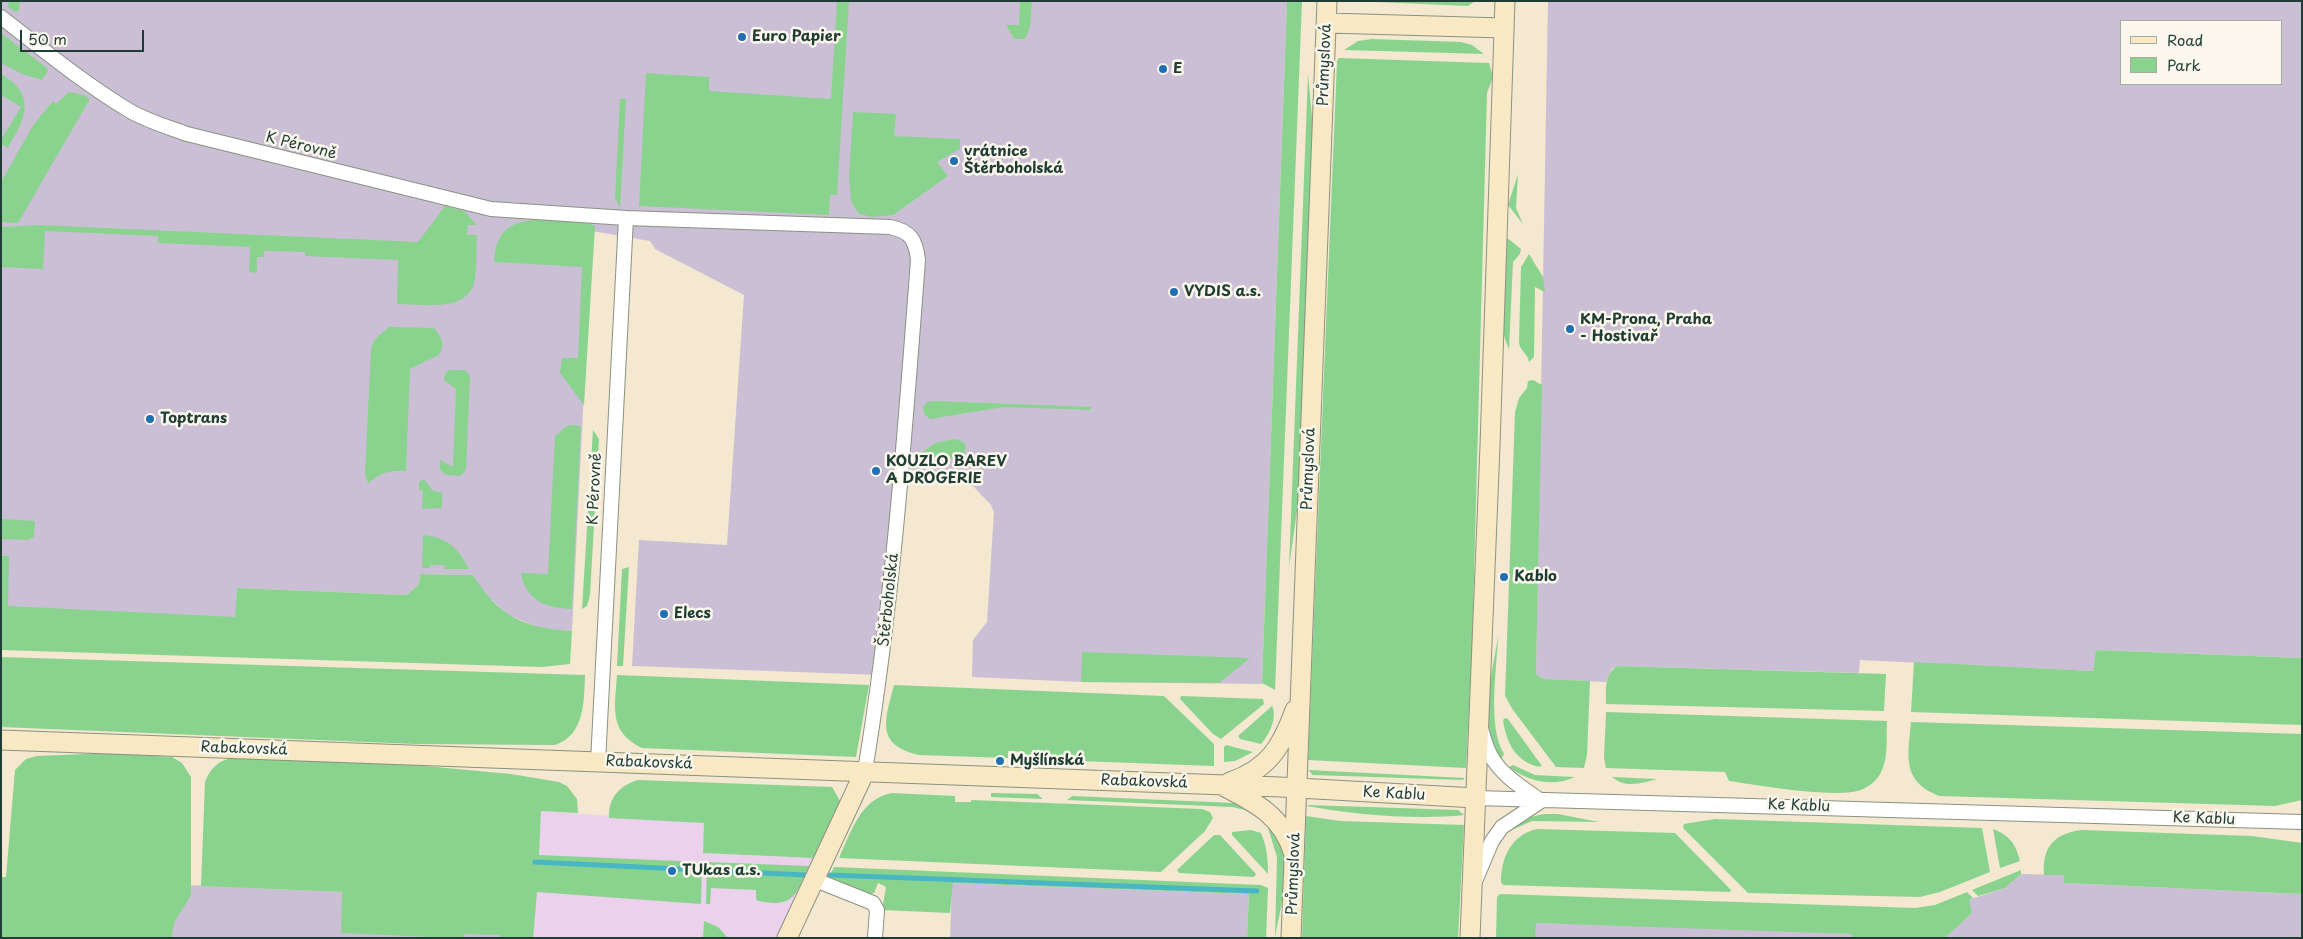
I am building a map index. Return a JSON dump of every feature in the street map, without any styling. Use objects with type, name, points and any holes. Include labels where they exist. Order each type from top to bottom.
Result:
[{"type":"main road","name":"Průmyslová","points":[[1291,938],[1327,1]]},
{"type":"main road","points":[[1470,938],[1505,1]]},
{"type":"main road","points":[[1326,23],[1504,28]]},
{"type":"main road","points":[[1219,784],[1237,779],[1254,771],[1272,756],[1283,741],[1300,694]]},
{"type":"main road","name":"Rabakovská","points":[[1,740],[1297,788]]},
{"type":"main road","name":"Štěrboholská","points":[[787,938],[864,771]]},
{"type":"main road","points":[[1219,784],[1251,800],[1272,815],[1288,839],[1294,858]]},
{"type":"main road","name":"Ke Kablu","points":[[1297,788],[1476,798]]},
{"type":"street","name":"K Pérovně","points":[[1,17],[77,75],[130,111],[187,134],[491,209],[626,218],[890,227],[900,229],[916,244]]},
{"type":"street","name":"K Pérovně","points":[[598,762],[626,218]]},
{"type":"street","name":"Štěrboholská","points":[[864,771],[884,646],[901,480],[918,260],[916,244]]},
{"type":"street","points":[[1472,889],[1492,841],[1502,827],[1541,801],[1500,769],[1490,755],[1479,723]]},
{"type":"street","name":"Ke Kablu","points":[[1476,798],[2302,822]]},
{"type":"street","points":[[813,879],[873,903],[877,910],[875,938]]},
{"type":"shaded area","points":[[1,1],[1287,1],[1262,684],[1081,682],[972,677],[973,640],[987,622],[994,512],[991,505],[974,487],[942,474],[917,470],[902,470],[880,675],[632,666],[639,540],[727,545],[744,295],[655,249],[650,241],[592,231],[572,631],[542,629],[508,615],[483,592],[473,575],[420,574],[419,584],[407,595],[237,588],[235,630],[1,619]]},
{"type":"shaded area","points":[[1548,1],[2302,1],[2302,658],[2097,650],[2093,671],[1860,660],[1859,673],[1617,666],[1612,669],[1606,682],[1543,679],[1536,674]]},
{"type":"shaded area","name":"TUkas a.s.","points":[[541,811],[705,823],[704,853],[813,858],[776,938],[533,938]]},
{"type":"shaded area","points":[[2021,874],[2064,875],[2064,883],[2302,894],[2302,938],[1945,938],[1972,913],[1968,900],[2005,888]]},
{"type":"shaded area","points":[[102,881],[536,901],[533,938],[98,938]]},
{"type":"shaded area","points":[[952,883],[1249,894],[1247,938],[950,938]]},
{"type":"shaded area","points":[[1535,923],[1730,928],[1851,934],[1852,938],[1535,938]]},
{"type":"green space","points":[[7,1],[20,1],[19,11],[15,12],[7,7],[9,3]]},
{"type":"green space","points":[[837,1],[849,1],[837,195],[830,195],[829,215],[639,206],[646,73],[709,77],[709,91],[831,99]]},
{"type":"green space","points":[[1020,1],[1032,1],[1030,27],[1025,39],[1014,39],[1006,25],[1019,25]]},
{"type":"green space","points":[[1287,1],[1302,1],[1275,690],[1262,683]]},
{"type":"green space","points":[[1354,1],[1475,1],[1468,6]]},
{"type":"green space","points":[[1,33],[47,68],[48,71],[42,80],[22,74],[1,63]]},
{"type":"green space","points":[[1372,39],[1461,42],[1472,45],[1484,54],[1344,50],[1358,41]]},
{"type":"green space","points":[[1339,58],[1489,63],[1493,77],[1487,93],[1472,649],[1466,768],[1308,760],[1337,61]]},
{"type":"green space","points":[[1,74],[13,82],[20,91],[24,99],[25,108],[19,127],[8,148],[1,144],[1,140],[21,107],[1,95]]},
{"type":"green space","points":[[1308,74],[1313,128],[1298,504],[1289,567]]},
{"type":"green space","points":[[69,92],[84,95],[90,99],[18,223],[1,222],[1,182],[34,124],[53,101],[56,104]]},
{"type":"green space","points":[[620,99],[626,99],[620,208],[615,198]]},
{"type":"green space","points":[[853,112],[896,114],[894,136],[960,139],[960,149],[937,162],[948,176],[893,215],[872,217],[859,214],[851,202],[849,177]]},
{"type":"green space","points":[[1518,174],[1516,208],[1523,224],[1508,205]]},
{"type":"green space","points":[[445,206],[464,211],[477,225],[468,225],[467,235],[477,235],[476,274],[471,290],[464,298],[443,305],[397,304],[398,260],[305,256],[305,252],[264,251],[264,257],[257,257],[257,273],[249,272],[250,247],[158,243],[158,236],[45,231],[43,269],[1,267],[1,227],[39,225],[418,242]]},
{"type":"green space","points":[[537,220],[588,223],[595,226],[584,405],[560,373],[562,358],[578,358],[582,267],[494,262],[497,243],[505,231],[519,223]]},
{"type":"green space","points":[[1506,237],[1521,249],[1520,254],[1513,262],[1509,350],[1503,333]]},
{"type":"green space","points":[[1529,254],[1543,277],[1545,292],[1535,287],[1534,357],[1529,362],[1520,347],[1519,341],[1521,267]]},
{"type":"green space","points":[[389,327],[434,328],[440,336],[443,345],[439,355],[410,369],[406,471],[386,473],[368,483],[365,474],[371,348],[375,339]]},
{"type":"green space","points":[[449,370],[465,370],[470,376],[466,470],[460,476],[446,475],[440,470],[440,460],[453,467],[456,389],[444,380],[445,374]]},
{"type":"green space","points":[[1533,380],[1542,385],[1536,674],[1543,679],[1590,681],[1587,755],[1584,768],[1556,767],[1513,710],[1505,696],[1515,412],[1519,398],[1527,388],[1528,381]]},
{"type":"green space","points":[[927,402],[1091,407],[1091,410],[1004,407],[930,419],[924,414],[923,407]]},
{"type":"green space","points":[[568,425],[581,426],[572,609],[554,607],[539,602],[528,591],[521,574],[548,574],[555,436]]},
{"type":"green space","points":[[593,430],[599,439],[590,595],[587,606],[582,609]]},
{"type":"green space","points":[[954,439],[960,440],[966,445],[965,452],[960,456],[944,458],[920,454],[935,443]]},
{"type":"green space","points":[[424,479],[432,490],[442,493],[442,508],[422,509],[423,491],[419,490],[419,482]]},
{"type":"green space","points":[[1,519],[35,521],[34,537],[28,540],[1,539]]},
{"type":"green space","points":[[423,535],[439,538],[451,545],[469,569],[445,569],[444,565],[430,565],[430,568],[422,568]]},
{"type":"green space","points":[[1,556],[9,556],[8,606],[235,617],[237,588],[407,595],[419,584],[420,574],[473,575],[493,601],[514,618],[540,627],[572,631],[570,664],[542,667],[1,650]]},
{"type":"green space","points":[[629,567],[623,666],[617,666],[622,569]]},
{"type":"green space","points":[[1498,636],[1494,713],[1499,742],[1504,754],[1501,760],[1494,746],[1488,715],[1490,683]]},
{"type":"green space","points":[[2096,650],[2302,658],[2302,725],[1911,712],[1914,662],[2093,671]]},
{"type":"green space","points":[[1082,652],[1250,658],[1219,683],[1081,682]]},
{"type":"green space","points":[[1,657],[585,675],[584,696],[581,716],[572,734],[555,745],[415,744],[1,727]]},
{"type":"green space","points":[[1617,666],[1886,674],[1884,711],[1606,704],[1608,678]]},
{"type":"green space","points":[[617,675],[869,685],[856,757],[642,748],[631,742],[623,734],[616,718]]},
{"type":"green space","points":[[894,685],[1164,696],[1214,744],[1214,766],[1024,759],[1024,752],[1008,751],[1008,758],[919,755],[905,751],[895,745],[889,738],[886,720]]},
{"type":"green space","points":[[1181,696],[1263,699],[1264,704],[1221,739],[1213,734],[1180,699]]},
{"type":"green space","points":[[1272,706],[1274,715],[1272,726],[1261,744],[1240,739],[1238,736]]},
{"type":"green space","points":[[1606,712],[1887,721],[1885,762],[1880,774],[1871,785],[1852,792],[1837,793],[1798,791],[1729,781],[1725,772],[1606,768],[1604,758]]},
{"type":"green space","points":[[1505,718],[1508,719],[1542,766],[1530,764],[1514,751],[1506,734],[1503,720]]},
{"type":"green space","points":[[1911,722],[2302,734],[2302,800],[2275,806],[1939,796],[1918,783],[1913,775],[1909,756]]},
{"type":"green space","points":[[1226,745],[1253,752],[1235,761],[1224,762],[1224,747]]},
{"type":"green space","points":[[110,753],[172,757],[182,763],[191,777],[191,894],[176,919],[172,938],[1,938],[1,877],[6,877],[15,770],[26,759],[37,756]]},
{"type":"green space","points":[[230,758],[414,765],[511,774],[559,782],[567,786],[577,799],[578,813],[541,811],[539,855],[702,862],[701,904],[537,892],[533,938],[500,938],[499,935],[464,934],[463,938],[450,938],[341,933],[342,892],[201,886],[205,782],[214,767]]},
{"type":"green space","points":[[1513,765],[1535,775],[1575,777],[1558,782],[1541,781],[1525,776],[1509,767]]},
{"type":"green space","points":[[1308,770],[1465,778],[1463,780],[1313,775]]},
{"type":"green space","points":[[1612,777],[1657,779],[1628,784],[1617,781]]},
{"type":"green space","points":[[638,780],[832,787],[840,801],[813,858],[703,853],[704,823],[609,818],[609,811],[616,793],[626,785]]},
{"type":"green space","points":[[892,793],[955,796],[955,802],[971,802],[971,800],[1202,809],[1210,812],[1213,818],[1205,831],[1161,872],[839,858],[853,827],[865,809],[881,796]]},
{"type":"green space","points":[[991,793],[1037,794],[1043,799],[991,797]]},
{"type":"green space","points":[[1072,796],[1234,803],[1244,805],[1261,819],[1245,810],[1232,807],[1067,800]]},
{"type":"green space","points":[[1308,805],[1458,810],[1464,815],[1427,817],[1386,816],[1345,812]]},
{"type":"green space","points":[[1544,814],[1558,814],[1599,822],[1532,821],[1514,829],[1512,828],[1531,817]]},
{"type":"green space","points":[[1306,816],[1340,821],[1464,825],[1458,938],[1302,938]]},
{"type":"green space","points":[[1715,819],[1982,828],[1990,872],[1940,892],[1920,897],[1748,893],[1683,828],[1684,824]]},
{"type":"green space","points":[[1271,825],[1282,846],[1285,860],[1283,894],[1275,938],[1277,857],[1268,828]]},
{"type":"green space","points":[[1537,829],[1675,833],[1731,890],[1730,892],[1503,885],[1501,873],[1509,849],[1520,836]]},
{"type":"green space","points":[[1993,829],[2008,837],[2020,861],[2000,868]]},
{"type":"green space","points":[[1251,830],[1261,833],[1263,838],[1267,853],[1268,874],[1232,835],[1232,832]]},
{"type":"green space","points":[[2081,830],[2252,836],[2302,843],[2302,894],[2064,883],[2064,875],[2044,875],[2045,857],[2052,844],[2064,835]]},
{"type":"green space","points":[[1214,835],[1220,835],[1256,874],[1254,877],[1179,873],[1177,870]]},
{"type":"green space","points":[[707,862],[809,866],[796,892],[786,901],[770,903],[758,901],[756,899],[756,890],[711,888],[710,904],[706,904]]},
{"type":"green space","points":[[834,867],[1261,885],[1268,888],[1266,938],[1247,938],[1249,894],[953,883],[950,913],[882,910],[886,887],[878,883],[874,893],[870,894],[829,877]]},
{"type":"green space","points":[[2021,870],[2021,874],[2005,888],[1978,896],[1972,890]]},
{"type":"green space","points":[[1967,892],[1973,898],[1969,900],[1972,913],[1945,938],[1852,938],[1851,934],[1536,923],[1535,938],[1496,938],[1497,897],[1500,894],[1915,908],[1935,905]]},
{"type":"green space","points":[[704,921],[718,927],[728,938],[703,938]]},
{"type":"waterway","points":[[535,862],[805,875]]},
{"type":"waterway","points":[[830,875],[1257,891]]},
{"type":"place","name":"Euro Papier","points":[[742,37]]},
{"type":"place","name":"E","points":[[1163,69]]},
{"type":"place","name":"vrátnice Štěrboholská","points":[[954,161]]},
{"type":"place","name":"VYDIS a.s.","points":[[1174,292]]},
{"type":"place","name":"KM-Prona, Praha - Hostivař","points":[[1570,329]]},
{"type":"place","name":"Toptrans","points":[[150,419]]},
{"type":"place","name":"KOUZLO BAREV A DROGERIE","points":[[876,471]]},
{"type":"place","name":"Kablo","points":[[1504,577]]},
{"type":"place","name":"Elecs","points":[[664,614]]},
{"type":"place","name":"Myšlínská","points":[[1000,761]]},
{"type":"place","name":"TUkas a.s.","points":[[672,871]]}]
